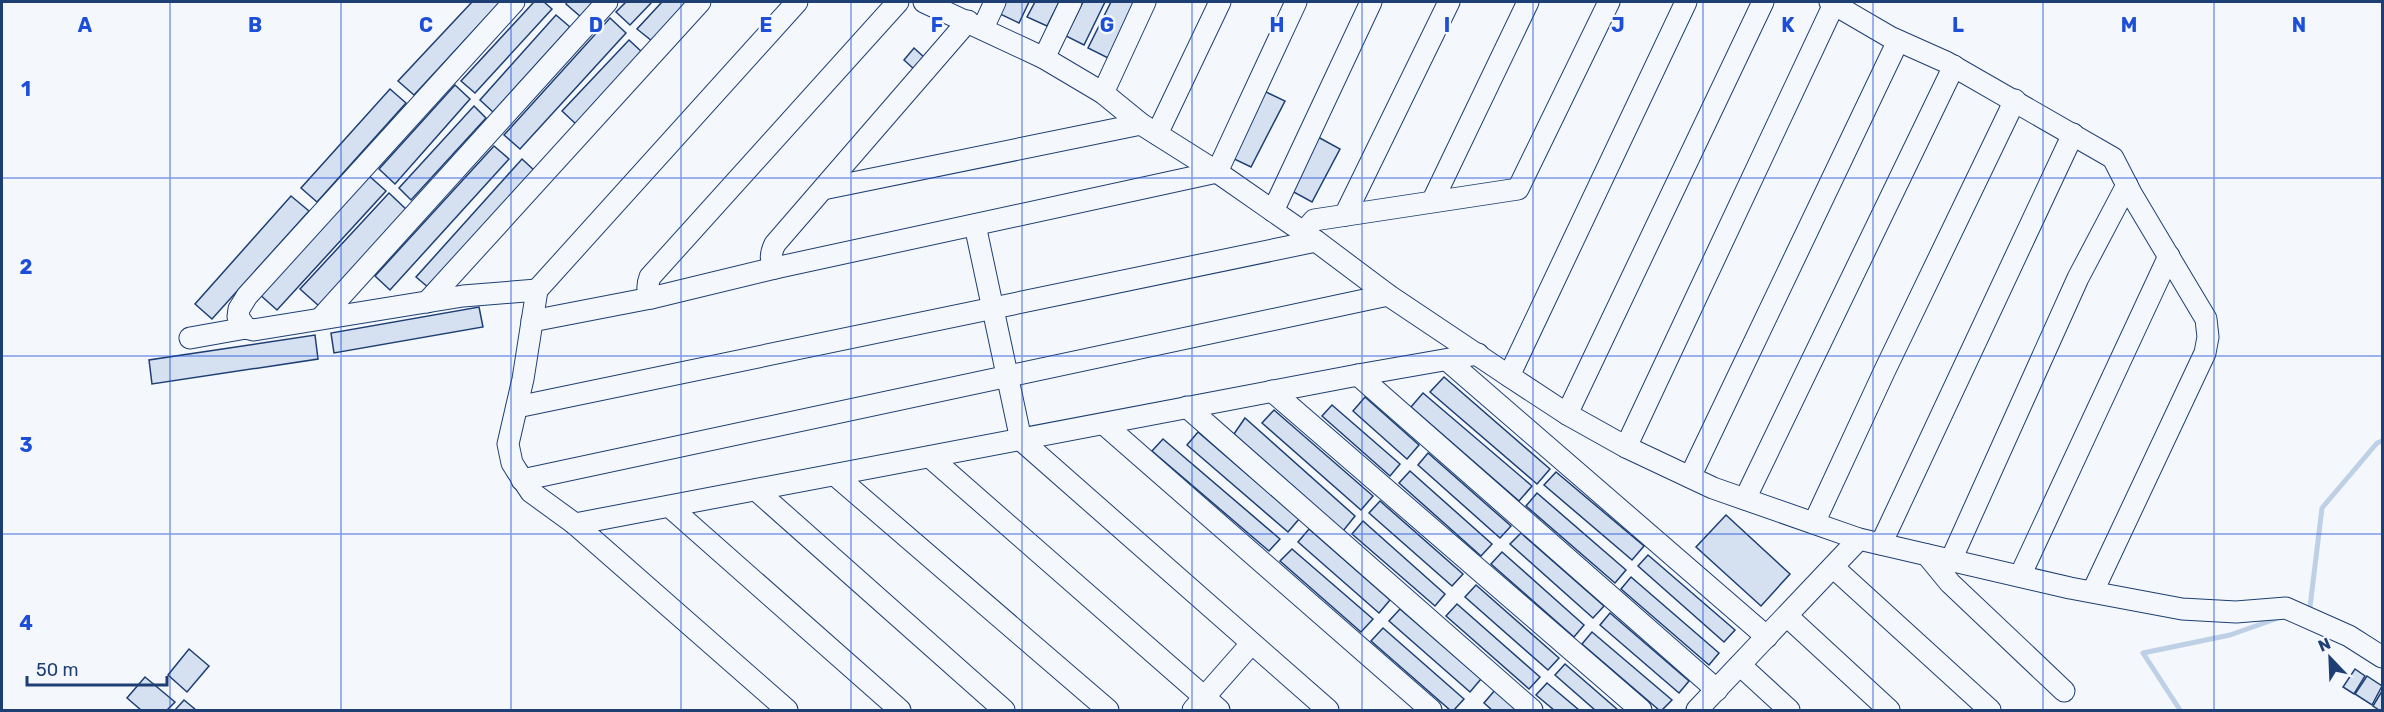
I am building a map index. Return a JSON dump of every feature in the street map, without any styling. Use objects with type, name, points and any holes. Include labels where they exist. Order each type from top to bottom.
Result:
[{"type":"street","points":[[246,328],[238,317],[238,309],[248,296],[514,2]]},
{"type":"street","points":[[321,318],[607,2]]},
{"type":"street","points":[[427,302],[700,2]]},
{"type":"street","points":[[787,711],[575,524],[531,492],[512,463],[508,444],[517,407],[537,290],[797,2]]},
{"type":"street","points":[[651,298],[647,284],[650,277],[898,2]]},
{"type":"street","points":[[924,2],[1044,58],[1103,93],[1149,129],[1217,172],[1388,295],[1567,414],[1626,447],[1690,477],[1859,539],[2020,576],[2182,609],[2236,612],[2286,608],[2349,636],[2382,657]]},
{"type":"street","points":[[775,268],[771,261],[775,244],[995,2]]},
{"type":"street","points":[[1044,58],[1071,2]]},
{"type":"street","points":[[1103,93],[1145,2]]},
{"type":"street","points":[[1149,129],[1220,2]]},
{"type":"street","points":[[1217,172],[1296,2]]},
{"type":"street","points":[[1273,211],[1371,2]]},
{"type":"street","points":[[1345,215],[1449,2]]},
{"type":"street","points":[[1433,200],[1528,2]]},
{"type":"street","points":[[1310,237],[1314,220],[1433,200],[1518,189],[1609,2]]},
{"type":"street","points":[[1509,376],[1686,2]]},
{"type":"street","points":[[1567,414],[1763,2]]},
{"type":"street","points":[[1626,447],[1832,3],[1898,40],[1954,66],[2113,158],[2206,320],[2208,337],[2205,353],[2093,591]]},
{"type":"street","points":[[1690,477],[1898,40]]},
{"type":"street","points":[[1745,499],[1954,66]]},
{"type":"street","points":[[1814,523],[2015,100]]},
{"type":"street","points":[[823,189],[1149,129]]},
{"type":"street","points":[[1881,544],[2073,134]]},
{"type":"street","points":[[532,321],[651,298],[775,268],[1217,172]]},
{"type":"street","points":[[1951,560],[2078,278],[2127,185]]},
{"type":"street","points":[[975,225],[1020,440],[1328,711]]},
{"type":"street","points":[[517,407],[1310,237]]},
{"type":"street","points":[[2020,576],[2169,256]]},
{"type":"street","points":[[190,338],[246,328],[254,330],[463,296],[537,290]]},
{"type":"street","points":[[522,480],[1388,295]]},
{"type":"street","points":[[575,524],[1478,354]]},
{"type":"street","points":[[1447,360],[1767,638]]},
{"type":"street","points":[[1358,375],[1717,690]]},
{"type":"street","points":[[1272,391],[1641,711]]},
{"type":"street","points":[[1187,407],[1532,711]]},
{"type":"street","points":[[1104,423],[1431,711]]},
{"type":"street","points":[[930,457],[1206,706],[1251,644]]},
{"type":"street","points":[[835,475],[1108,711]]},
{"type":"street","points":[[756,490],[1004,711]]},
{"type":"street","points":[[670,507],[900,711]]},
{"type":"street","points":[[1697,711],[1859,539]]},
{"type":"street","points":[[1927,555],[1950,584],[2064,691]]},
{"type":"street","points":[[1833,567],[1990,711]]},
{"type":"street","points":[[1786,616],[1889,711]]},
{"type":"street","points":[[1740,665],[1789,711]]},
{"type":"building","points":[[472,2],[500,2],[414,95],[398,81]]},
{"type":"building","points":[[534,2],[544,2],[552,9],[475,93],[461,81]]},
{"type":"building","points":[[567,2],[594,2],[581,17],[566,4]]},
{"type":"building","points":[[626,2],[652,2],[630,25],[616,12]]},
{"type":"building","points":[[662,2],[687,2],[652,41],[637,29]]},
{"type":"building","points":[[1006,2],[1029,2],[1019,23],[1000,14]]},
{"type":"building","points":[[1035,2],[1059,2],[1047,26],[1027,17]]},
{"type":"building","points":[[1083,2],[1105,2],[1084,45],[1066,36]]},
{"type":"building","points":[[1111,2],[1135,2],[1108,58],[1088,48]]},
{"type":"building","points":[[556,15],[570,27],[493,112],[480,100]]},
{"type":"building","points":[[610,18],[626,33],[520,149],[504,135]]},
{"type":"building","points":[[629,40],[643,53],[576,124],[562,111]]},
{"type":"building","points":[[914,48],[925,58],[915,70],[904,60]]},
{"type":"building","points":[[455,85],[470,99],[395,184],[379,169]]},
{"type":"building","points":[[390,89],[406,103],[317,202],[301,188]]},
{"type":"building","points":[[1264,91],[1285,101],[1251,167],[1230,157]]},
{"type":"building","points":[[474,106],[486,118],[411,200],[399,188]]},
{"type":"building","points":[[1318,137],[1340,149],[1312,202],[1290,190]]},
{"type":"building","points":[[494,146],[509,159],[390,290],[375,276]]},
{"type":"building","points":[[522,159],[535,171],[429,288],[416,277]]},
{"type":"building","points":[[367,174],[386,191],[277,310],[258,293]]},
{"type":"building","points":[[389,193],[408,211],[319,306],[300,289]]},
{"type":"building","points":[[291,196],[309,211],[212,319],[195,304]]},
{"type":"building","points":[[479,307],[483,327],[334,353],[331,333]]},
{"type":"building","points":[[315,335],[318,359],[152,384],[149,360]]},
{"type":"building","points":[[1444,377],[1550,469],[1537,484],[1430,392]]},
{"type":"building","points":[[1423,393],[1532,486],[1519,501],[1411,407]]},
{"type":"building","points":[[1365,397],[1419,445],[1407,459],[1353,411]]},
{"type":"building","points":[[1332,405],[1400,464],[1390,476],[1322,416]]},
{"type":"building","points":[[1274,410],[1373,496],[1361,510],[1262,423]]},
{"type":"building","points":[[1245,418],[1355,516],[1343,531],[1234,434]]},
{"type":"building","points":[[1198,432],[1299,519],[1288,532],[1187,445]]},
{"type":"building","points":[[1163,439],[1280,539],[1269,551],[1152,451]]},
{"type":"building","points":[[1428,453],[1511,526],[1500,538],[1418,465]]},
{"type":"building","points":[[1410,471],[1492,544],[1481,556],[1399,483]]},
{"type":"building","points":[[1556,472],[1644,546],[1632,560],[1544,485]]},
{"type":"building","points":[[1537,493],[1626,570],[1615,583],[1526,506]]},
{"type":"building","points":[[1380,501],[1463,574],[1452,586],[1369,513]]},
{"type":"building","points":[[1726,515],[1790,574],[1761,606],[1696,547]]},
{"type":"building","points":[[1363,521],[1445,594],[1435,606],[1352,534]]},
{"type":"building","points":[[1309,529],[1390,600],[1379,613],[1298,542]]},
{"type":"building","points":[[1521,533],[1604,606],[1593,618],[1510,544]]},
{"type":"building","points":[[1292,549],[1373,619],[1361,632],[1280,561]]},
{"type":"building","points":[[1502,552],[1584,625],[1574,637],[1491,564]]},
{"type":"building","points":[[1648,555],[1735,630],[1724,642],[1638,566]]},
{"type":"building","points":[[1631,577],[1719,653],[1709,665],[1621,589]]},
{"type":"building","points":[[1476,585],[1559,658],[1548,670],[1465,597]]},
{"type":"building","points":[[1457,604],[1540,677],[1529,689],[1446,616]]},
{"type":"building","points":[[1400,609],[1481,679],[1470,692],[1389,621]]},
{"type":"building","points":[[1610,613],[1689,681],[1679,693],[1600,625]]},
{"type":"building","points":[[1383,628],[1464,699],[1454,710],[1450,710],[1371,641]]},
{"type":"building","points":[[1592,632],[1672,700],[1662,710],[1659,710],[1582,644]]},
{"type":"building","points":[[189,649],[209,666],[187,692],[168,675]]},
{"type":"building","points":[[1565,664],[1618,710],[1595,710],[1555,675]]},
{"type":"building","points":[[2355,669],[2365,676],[2354,694],[2343,687]]},
{"type":"building","points":[[2367,676],[2382,686],[2372,705],[2355,694]]},
{"type":"building","points":[[145,677],[175,702],[167,710],[141,710],[127,698]]},
{"type":"building","points":[[1547,683],[1579,710],[1554,710],[1536,695]]},
{"type":"building","points":[[1495,690],[1518,710],[1492,710],[1484,703]]},
{"type":"building","points":[[2382,691],[2382,710],[2379,710],[2373,706]]},
{"type":"building","points":[[184,700],[196,710],[175,710]]},
{"type":"waterway","points":[[2304,610],[2310,607],[2322,508],[2377,443],[2382,441]]},
{"type":"waterway","points":[[2180,710],[2143,653],[2230,635],[2281,617]]}]
